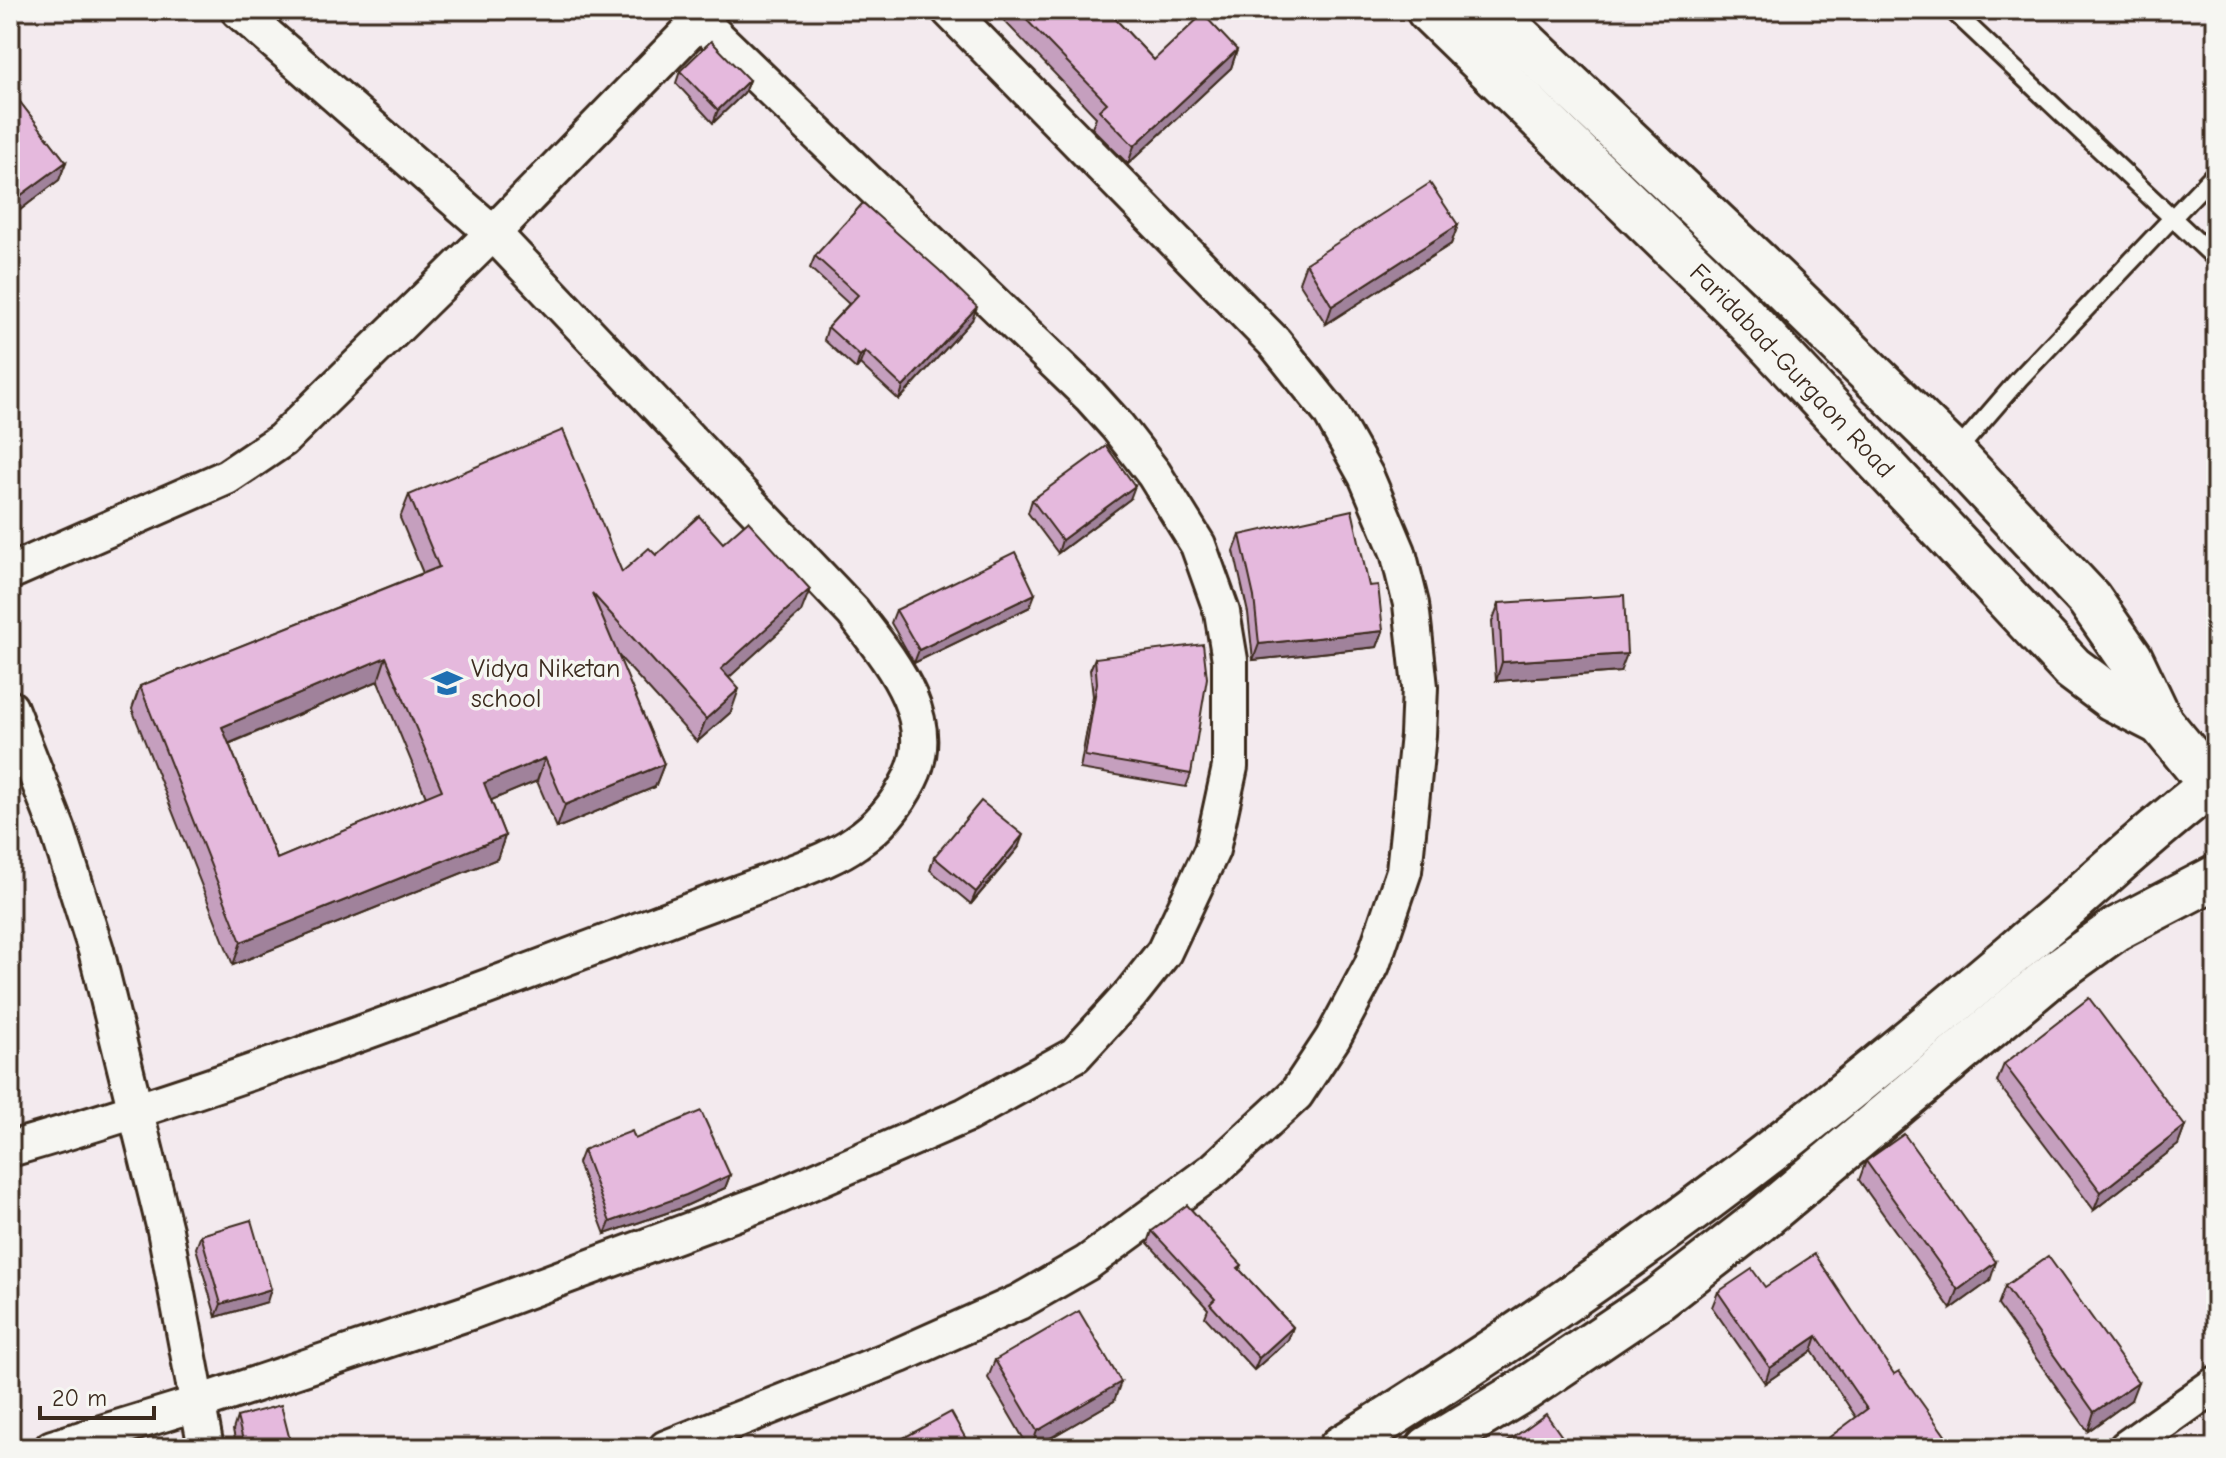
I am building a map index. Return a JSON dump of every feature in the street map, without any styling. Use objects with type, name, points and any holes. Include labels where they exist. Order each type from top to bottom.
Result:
[{"type":"main road","name":"Faridabad-Gurgaon Road","points":[[1429,10],[1737,309],[2072,668],[2112,698],[2161,723]]},
{"type":"main road","name":"Faridabad-Gurgaon Road","points":[[1490,10],[1775,280],[1954,455],[2089,599],[2130,658],[2161,723],[2214,787]]},
{"type":"street","points":[[10,1149],[136,1113],[794,872],[854,844],[891,813],[912,777],[921,745],[913,705],[897,670],[853,612],[493,233],[238,10]]},
{"type":"street","points":[[666,1448],[900,1355],[1019,1302],[1087,1263],[1215,1169],[1296,1094],[1333,1038],[1372,965],[1404,871],[1420,687],[1411,604],[1398,552],[1366,476],[1330,412],[1274,342],[949,10]]},
{"type":"street","points":[[10,572],[227,477],[282,440],[493,233],[700,14],[1117,426],[1154,474],[1198,545],[1222,612],[1230,660],[1230,767],[1212,850],[1164,952],[1075,1055],[980,1108],[753,1206],[470,1312],[199,1403],[52,1448]]},
{"type":"street","points":[[10,708],[58,830],[92,935],[120,1040],[165,1230],[206,1448]]},
{"type":"street","points":[[1340,1448],[1538,1321],[1708,1198],[1816,1115],[2051,921],[2155,828],[2214,787]]},
{"type":"street","points":[[1428,1448],[1524,1390],[1660,1298],[1758,1222],[2056,972],[2116,929],[2216,877]]},
{"type":"street","points":[[2126,1448],[2216,1384]]},
{"type":"lane","points":[[1952,10],[2216,259]]},
{"type":"lane","points":[[1954,455],[2019,379],[2216,172]]},
{"type":"building","points":[[1017,10],[1107,10],[1154,60],[1203,14],[1237,50],[1134,146],[1099,110],[1107,103]]},
{"type":"building","points":[[711,41],[749,80],[718,110],[680,71]]},
{"type":"building","points":[[10,89],[66,162],[17,198],[10,189]]},
{"type":"building","points":[[1430,183],[1458,225],[1332,306],[1306,263]]},
{"type":"building","points":[[863,203],[977,307],[903,387],[865,351],[860,356],[828,327],[858,295],[815,256]]},
{"type":"building","points":[[563,430],[622,572],[649,548],[656,555],[699,516],[723,543],[748,521],[810,589],[721,669],[739,689],[706,719],[592,593],[664,764],[565,805],[545,758],[484,783],[505,836],[241,942],[140,686],[439,567],[409,495]],"holes":[[[386,657],[442,790],[277,859],[222,727]]]},
{"type":"building","points":[[1106,446],[1135,486],[1062,540],[1032,500]]},
{"type":"building","points":[[1352,510],[1369,586],[1378,585],[1383,631],[1259,644],[1254,597],[1240,535]]},
{"type":"building","points":[[1015,552],[1035,594],[919,650],[896,610]]},
{"type":"building","points":[[1624,595],[1627,654],[1502,662],[1499,603]]},
{"type":"building","points":[[1203,644],[1207,678],[1191,774],[1085,756],[1097,683],[1095,658]]},
{"type":"building","points":[[981,801],[1023,835],[976,892],[934,857]]},
{"type":"building","points":[[2089,998],[2185,1126],[2101,1192],[2004,1064]]},
{"type":"building","points":[[701,1111],[730,1175],[686,1195],[610,1222],[583,1150],[632,1131],[635,1139]]},
{"type":"building","points":[[1904,1134],[1996,1262],[1958,1290],[1866,1161]]},
{"type":"building","points":[[1187,1205],[1242,1265],[1238,1268],[1293,1327],[1259,1358],[1210,1304],[1215,1299],[1152,1231]]},
{"type":"building","points":[[251,1220],[271,1289],[221,1304],[201,1235]]},
{"type":"building","points":[[1815,1254],[1894,1374],[1899,1371],[1954,1448],[1815,1448],[1867,1409],[1817,1336],[1770,1368],[1718,1292],[1752,1269],[1765,1287]]},
{"type":"building","points":[[2048,1256],[2138,1382],[2094,1412],[2005,1286]]},
{"type":"building","points":[[1079,1311],[1121,1382],[1037,1431],[995,1360]]},
{"type":"building","points":[[281,1405],[292,1448],[245,1448],[237,1417]]},
{"type":"building","points":[[951,1412],[971,1448],[885,1448]]},
{"type":"building","points":[[1546,1414],[1570,1448],[1499,1448]]},
{"type":"place","name":"Vidya Niketan school","points":[[447,683]]}]
